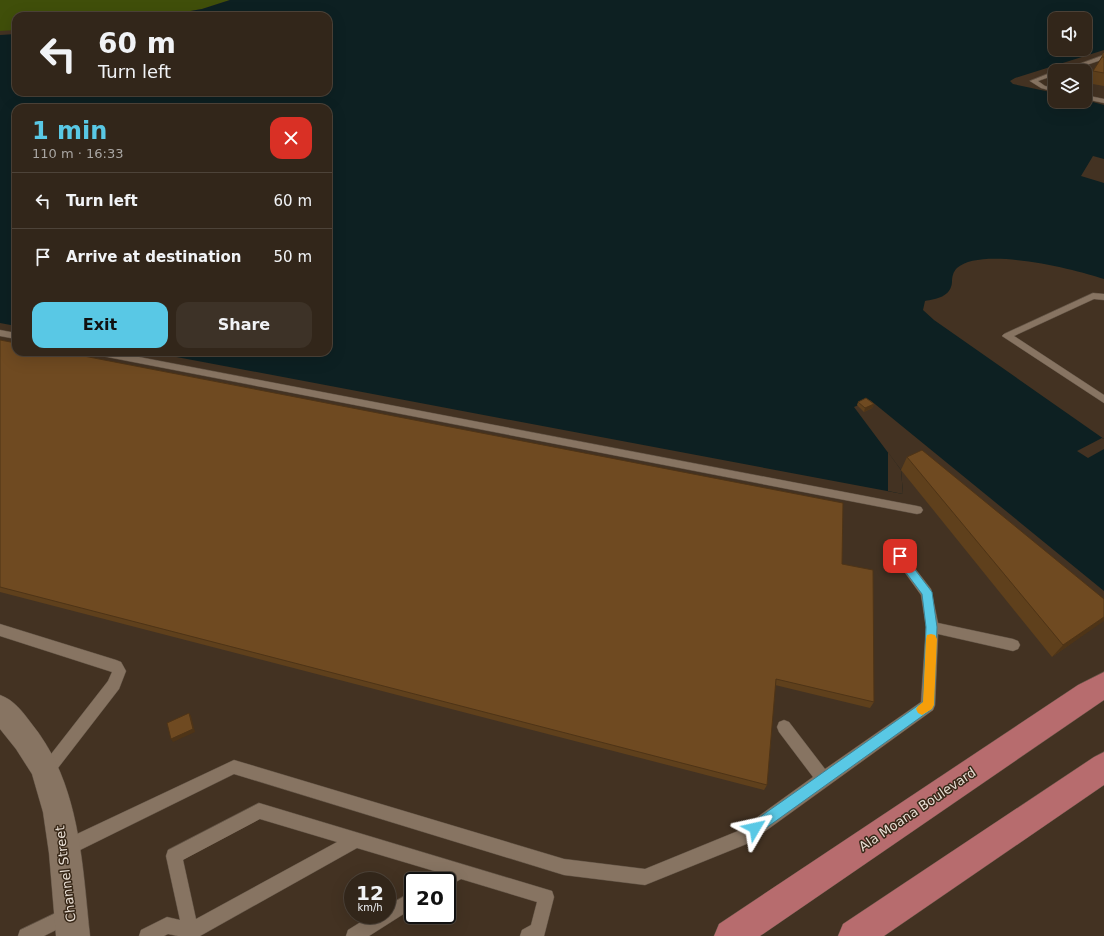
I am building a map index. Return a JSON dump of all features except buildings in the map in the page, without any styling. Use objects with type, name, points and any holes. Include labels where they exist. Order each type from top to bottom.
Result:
[{"type":"main road","name":"Ala Moana Boulevard","points":[[731,936],[1099,686]]},
{"type":"main road","points":[[861,933],[1104,767]]},
{"type":"street","name":"Channel Street","points":[[0,708],[22,732],[46,772],[64,839],[72,925]]},
{"type":"lane","points":[[1083,64],[1104,57]]},
{"type":"lane","points":[[1048,76],[1033,81],[1048,88]]},
{"type":"lane","points":[[1092,98],[1104,101]]},
{"type":"lane","points":[[1104,297],[1093,296],[1007,336],[1104,400]]},
{"type":"lane","points":[[0,333],[12,335]]},
{"type":"lane","points":[[118,356],[917,510]]},
{"type":"lane","points":[[64,849],[234,767],[564,867],[645,878],[743,837],[928,705],[932,627],[927,592],[900,556]]},
{"type":"lane","points":[[932,627],[1013,645]]},
{"type":"lane","points":[[0,630],[116,666],[119,671],[114,685],[46,772]]},
{"type":"lane","points":[[784,727],[823,779]]},
{"type":"lane","points":[[190,934],[174,856],[259,812],[546,897],[538,930],[528,936]]},
{"type":"lane","points":[[147,936],[167,926],[190,934],[357,840]]},
{"type":"lane","points":[[456,873],[460,871]]},
{"type":"lane","points":[[354,936],[404,905]]},
{"type":"lane","points":[[26,936],[72,925]]},
{"type":"green space","points":[[0,0],[230,0],[202,9],[185,12],[12,12],[12,30],[0,31]]},
{"type":"shaded area","points":[[230,0],[1104,0],[1104,50],[1092,54],[1092,12],[1048,12],[1048,56],[1085,56],[1060,64],[1048,64],[1048,68],[1010,81],[1013,84],[1048,92],[1048,108],[1092,108],[1092,102],[1104,105],[1104,159],[1093,156],[1081,176],[1104,183],[1104,279],[1051,265],[1007,259],[986,259],[969,262],[957,268],[953,275],[949,291],[942,296],[925,301],[923,310],[934,320],[1104,439],[1104,591],[870,400],[854,407],[901,470],[903,494],[171,356],[332,356],[332,104],[12,104],[12,325],[0,323],[0,35],[12,34],[12,96],[332,96],[332,12],[185,12],[202,9]]},
{"type":"pier","points":[[1102,438],[1104,439],[1104,449],[1088,458],[1077,451]]},
{"type":"pier","points":[[888,452],[901,470],[903,494],[888,491]]},
{"type":"slow traffic","points":[[922,709],[928,705],[931,639]]},
{"type":"route","points":[[755,828],[928,705],[932,627],[927,592],[900,556]]}]
